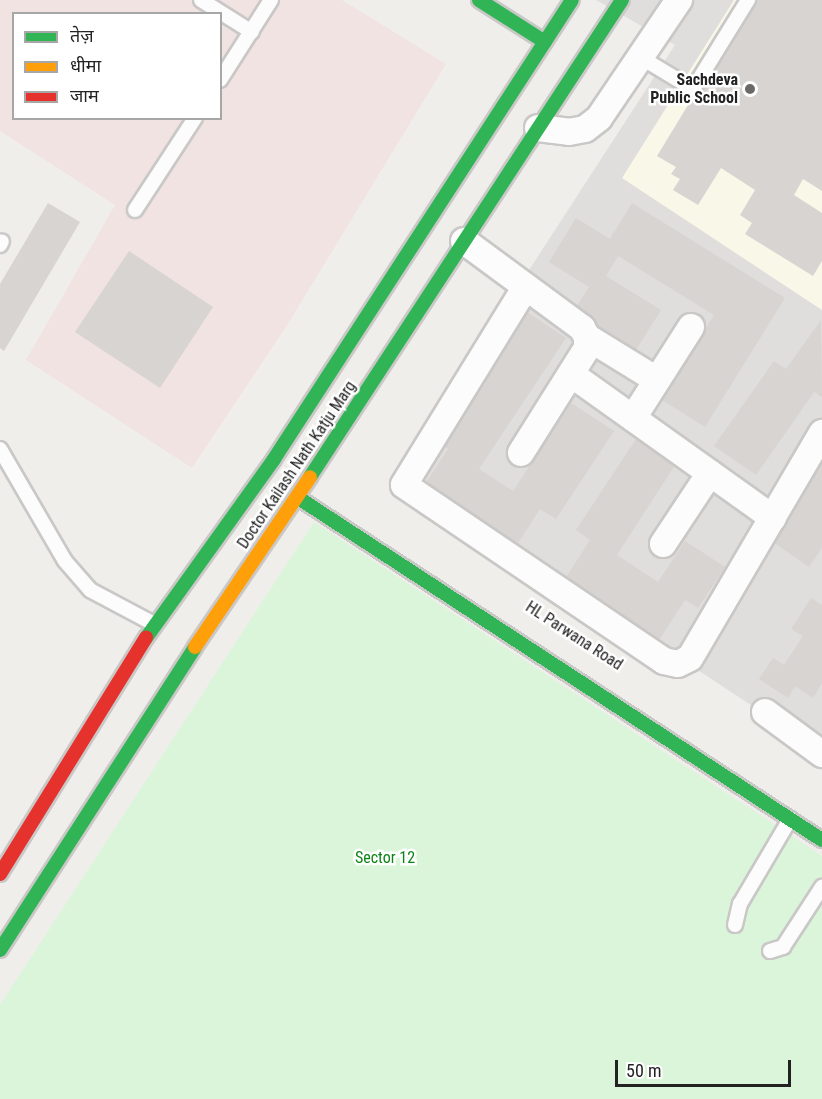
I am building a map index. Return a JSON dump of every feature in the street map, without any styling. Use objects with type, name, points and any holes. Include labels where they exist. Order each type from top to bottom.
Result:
[{"type":"main road","points":[[479,0],[508,8],[544,42]]},
{"type":"main road","name":"Doctor Kailash Nath Katju Marg","points":[[0,950],[143,715],[297,497],[312,485],[464,241],[622,0]]},
{"type":"main road","name":"Doctor Kailash Nath Katju Marg","points":[[0,874],[116,700],[154,624],[274,459],[544,42],[567,2]]},
{"type":"main road","points":[[297,497],[822,840]]},
{"type":"street","points":[[538,128],[569,132],[585,129],[599,118],[679,0]]},
{"type":"street","points":[[464,241],[582,328],[587,337],[657,380]]},
{"type":"street","points":[[525,288],[404,484],[664,661],[678,664],[690,658],[822,433]]},
{"type":"street","points":[[633,418],[691,327]]},
{"type":"street","points":[[521,453],[586,348],[587,337]]},
{"type":"street","points":[[571,374],[773,518]]},
{"type":"street","points":[[663,543],[710,473]]},
{"type":"street","points":[[765,712],[822,754]]},
{"type":"lane","points":[[201,0],[220,12]]},
{"type":"lane","points":[[222,77],[272,0]]},
{"type":"lane","points":[[640,57],[693,89],[748,0]]},
{"type":"lane","points":[[222,13],[252,32]]},
{"type":"lane","points":[[135,210],[194,120]]},
{"type":"lane","points":[[0,448],[65,561],[90,590],[154,624]]},
{"type":"lane","points":[[735,925],[740,904],[790,819]]},
{"type":"lane","points":[[770,951],[783,947],[822,887]]},
{"type":"shaded area","points":[[0,0],[342,0],[446,64],[286,327],[192,468],[26,360],[115,205],[0,131]]},
{"type":"shaded area","points":[[596,0],[822,0],[822,752],[398,472],[675,45]]},
{"type":"shaded area","name":"Sachdeva Public School","points":[[734,0],[822,0],[822,310],[622,178]]},
{"type":"green space","name":"Sector 12","points":[[314,522],[822,856],[822,1099],[0,1099],[0,1005]]},
{"type":"building","name":"Sachdeva Public School","points":[[752,0],[822,0],[822,191],[803,179],[794,195],[822,213],[822,261],[813,276],[745,234],[752,223],[740,215],[755,190],[721,168],[698,205],[673,190],[680,179],[671,174],[676,167],[657,156]]},
{"type":"building","points":[[48,203],[80,222],[4,351],[0,348],[0,284]]},
{"type":"building","points":[[632,203],[785,298],[705,427],[662,400],[714,315],[618,256],[606,276],[661,310],[636,350],[573,312],[589,287],[549,262],[576,218],[610,239]]},
{"type":"building","points":[[129,251],[213,307],[160,388],[75,332]]},
{"type":"building","points":[[520,307],[566,338],[479,469],[513,491],[571,403],[614,431],[556,519],[540,509],[513,551],[421,490],[448,449],[433,439]]},
{"type":"building","points":[[821,320],[822,397],[814,392],[756,475],[714,446],[774,361],[786,369]]},
{"type":"building","points":[[636,439],[675,465],[617,555],[658,582],[685,541],[725,567],[698,608],[685,600],[657,643],[563,582],[590,540],[576,530]]},
{"type":"building","points":[[822,452],[822,548],[809,567],[766,537]]},
{"type":"building","points":[[811,598],[822,605],[822,683],[813,698],[795,686],[788,698],[759,679],[773,658],[784,665],[803,636],[791,629]]},
{"type":"traffic: fast","points":[[479,0],[545,42]]},
{"type":"traffic: fast","points":[[146,638],[274,459],[572,0]]},
{"type":"traffic: fast","points":[[310,477],[622,0]]},
{"type":"traffic: fast","points":[[297,497],[822,840]]},
{"type":"traffic: fast","points":[[0,950],[195,647]]},
{"type":"traffic: slow","points":[[195,647],[310,477]]},
{"type":"traffic: jam","points":[[0,874],[146,638]]},
{"type":"place","name":"Sachdeva Public School","points":[[750,89]]}]
